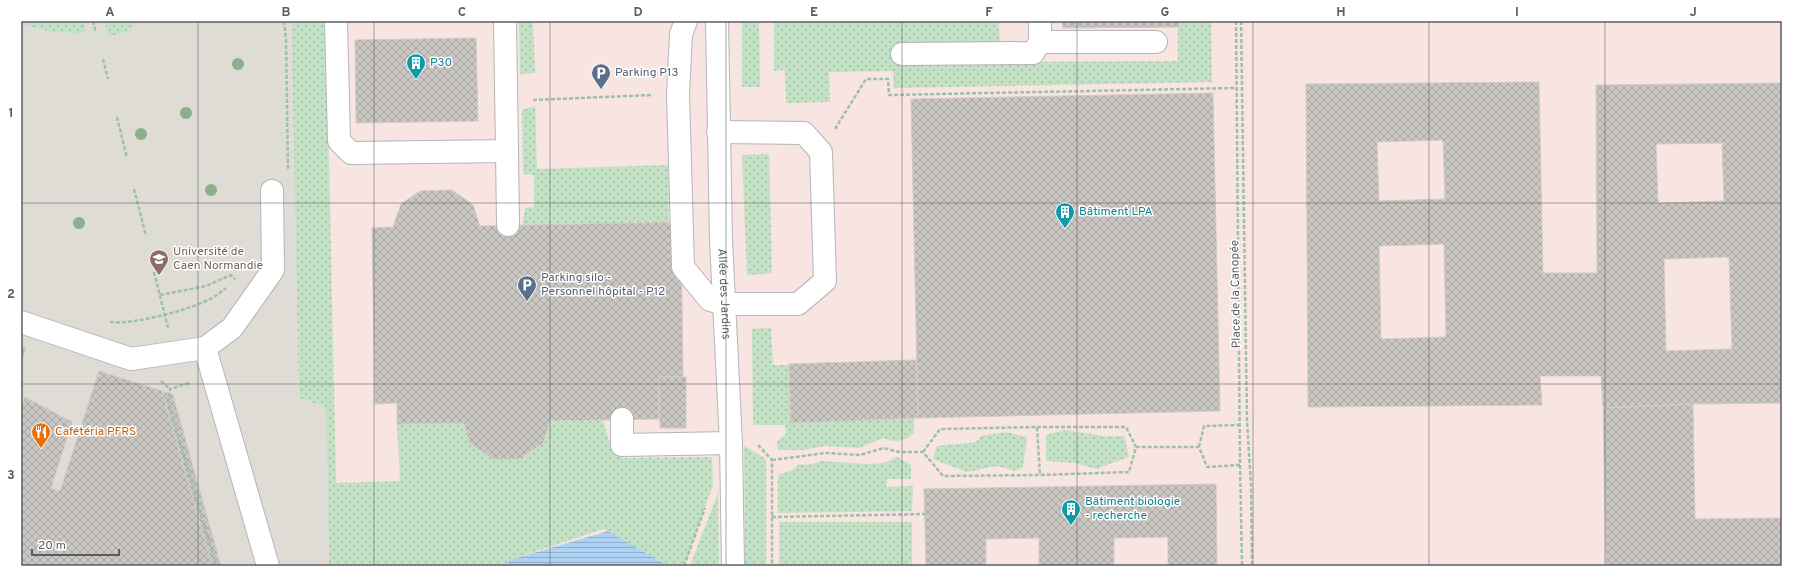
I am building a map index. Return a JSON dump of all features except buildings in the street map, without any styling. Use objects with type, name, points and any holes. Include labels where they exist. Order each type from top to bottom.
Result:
[{"type":"street","points":[[336,21],[339,141],[352,154],[507,151]]},
{"type":"street","points":[[505,21],[508,225]]},
{"type":"street","points":[[686,21],[681,34],[678,94],[683,267],[710,300],[724,304],[798,304],[825,281],[821,152],[804,133],[718,132]]},
{"type":"street","name":"Allée des Jardins","points":[[717,21],[718,132],[731,443],[733,566]]},
{"type":"street","points":[[902,54],[1032,53],[1040,42],[1040,21]]},
{"type":"street","points":[[1040,42],[1156,42]]},
{"type":"street","points":[[21,322],[131,359],[205,348],[232,328],[273,270],[272,191]]},
{"type":"street","points":[[205,348],[268,566]]},
{"type":"street","points":[[622,419],[622,445],[731,443]]},
{"type":"path","points":[[93,21],[96,33]]},
{"type":"path","points":[[284,21],[286,40],[288,174]]},
{"type":"path","name":"Place de la Canopée","points":[[1236,21],[1242,566]]},
{"type":"path","name":"Place de la Canopée","points":[[1241,21],[1247,412],[1251,485],[1252,566]]},
{"type":"path","points":[[103,59],[108,79]]},
{"type":"path","points":[[821,152],[866,79],[888,79],[889,95],[1236,88]]},
{"type":"path","points":[[506,102],[563,98],[678,94]]},
{"type":"path","points":[[117,117],[127,158]]},
{"type":"path","points":[[134,189],[146,236]]},
{"type":"path","points":[[154,272],[168,331]]},
{"type":"path","points":[[160,295],[206,286],[231,274],[236,281]]},
{"type":"path","points":[[104,322],[118,323],[164,315],[210,299],[230,286]]},
{"type":"path","points":[[190,383],[170,389],[168,401],[216,566]]},
{"type":"path","points":[[1240,424],[1204,426],[1199,447],[1206,467],[1240,465]]},
{"type":"path","points":[[1037,427],[1040,475]]},
{"type":"path","points":[[1037,427],[1126,427],[1136,448],[1129,472],[1040,475],[943,476],[923,452],[940,429],[1037,427]]},
{"type":"path","points":[[753,439],[772,460],[772,566]]},
{"type":"path","points":[[1136,448],[1199,447]]},
{"type":"path","points":[[772,460],[826,452],[860,455],[884,448],[899,452],[923,452]]},
{"type":"path","points":[[684,566],[705,507]]},
{"type":"path","points":[[772,517],[925,514]]},
{"type":"shaded area","name":"Université de Caen Normandie","points":[[21,21],[291,21],[299,397],[326,407],[329,566],[21,566]]},
{"type":"shaded area","points":[[291,21],[1782,21],[1782,566],[329,566],[326,407],[299,398]]},
{"type":"green space","points":[[21,21],[83,21],[86,33],[45,30],[21,23]]},
{"type":"green space","points":[[105,21],[139,21],[125,32],[108,37]]},
{"type":"green space","points":[[291,21],[326,21],[336,483],[400,481],[397,424],[464,423],[470,443],[495,459],[519,459],[543,443],[550,422],[603,420],[611,447],[623,458],[712,457],[713,485],[684,566],[667,566],[604,529],[510,560],[506,566],[329,566],[326,407],[299,398]]},
{"type":"green space","points":[[519,21],[533,21],[535,73],[520,74]]},
{"type":"green space","points":[[742,21],[759,21],[760,87],[742,87]]},
{"type":"green space","points":[[774,21],[999,21],[1000,62],[1178,61],[1178,21],[1211,21],[1212,82],[894,88],[893,71],[829,72],[830,102],[786,103],[785,70],[774,71]]},
{"type":"green space","points":[[535,106],[537,169],[668,165],[669,222],[522,225],[525,208],[534,207],[534,175],[523,174],[522,110]]},
{"type":"green space","points":[[769,154],[772,273],[747,275],[742,155]]},
{"type":"green space","points":[[771,328],[773,365],[793,365],[793,422],[914,418],[914,433],[900,441],[892,441],[883,438],[859,448],[825,446],[802,450],[778,450],[777,442],[786,434],[785,425],[753,425],[752,329]]},
{"type":"green space","points":[[1065,430],[1103,436],[1124,436],[1129,457],[1096,469],[1075,463],[1046,461],[1046,435]]},
{"type":"green space","points":[[1006,432],[1027,437],[1023,467],[1016,471],[996,466],[967,472],[933,459],[937,446],[976,442],[981,436]]},
{"type":"green space","points":[[744,446],[766,459],[766,566],[745,566]]},
{"type":"green space","points":[[897,457],[911,465],[911,479],[887,479],[886,487],[913,486],[912,511],[778,513],[778,475],[793,470],[798,464],[808,465],[822,461],[867,464],[884,463]]},
{"type":"green space","points":[[718,493],[719,566],[690,566]]},
{"type":"green space","points":[[779,522],[912,522],[912,566],[779,566]]},
{"type":"water","points":[[608,531],[668,566],[506,566],[510,560]]},
{"type":"place","name":"P30","points":[[416,80]]},
{"type":"place","name":"Parking P13","points":[[601,90]]},
{"type":"place","name":"Bâtiment LPA","points":[[1065,229]]},
{"type":"place","name":"Université de Caen Normandie","points":[[159,276]]},
{"type":"place","name":"Parking silo - Personnel hôpital - P12","points":[[527,302]]},
{"type":"place","name":"Cafétéria PFRS","points":[[41,449]]},
{"type":"place","name":"Bâtiment biologie - recherche","points":[[1071,526]]}]
